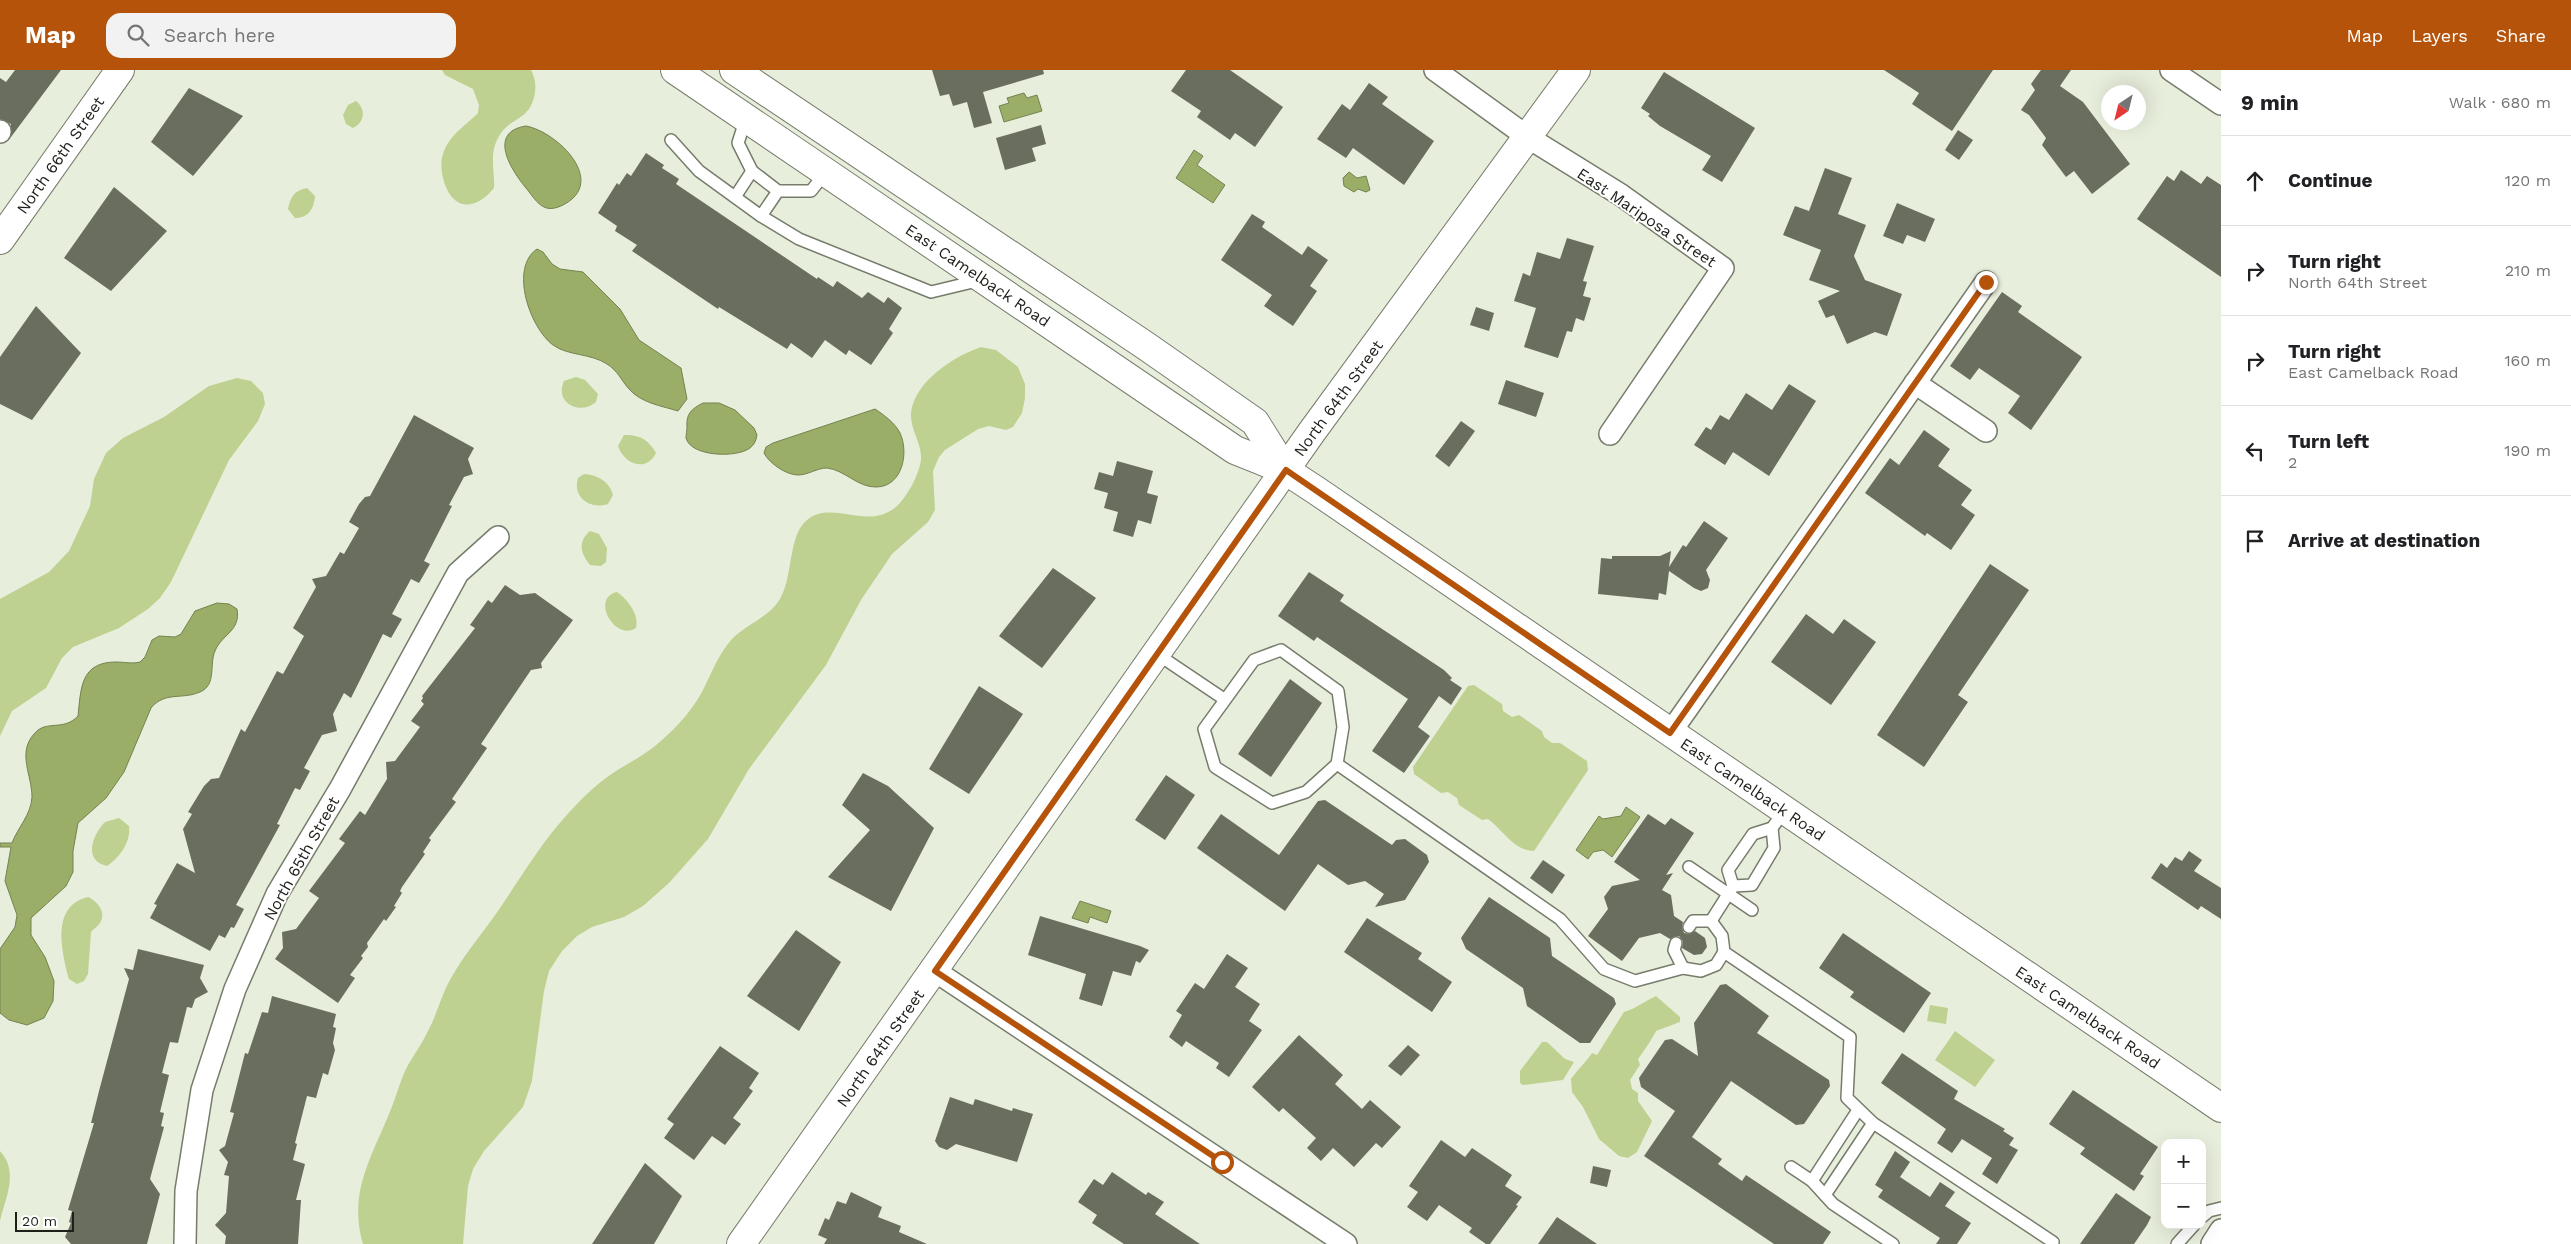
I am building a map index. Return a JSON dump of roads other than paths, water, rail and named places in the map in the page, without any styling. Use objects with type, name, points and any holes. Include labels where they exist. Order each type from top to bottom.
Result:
[{"type":"main road","name":"North 66th Street","points":[[0,240],[120,70]]},
{"type":"main road","name":"East Camelback Road","points":[[675,70],[1235,450],[1286,470],[1670,733],[1779,819],[2221,1108]]},
{"type":"main road","name":"East Camelback Road","points":[[734,70],[1255,422],[1286,470]]},
{"type":"main road","name":"North 64th Street","points":[[741,1244],[1286,470],[1576,70]]},
{"type":"main road","points":[[781,142],[800,114]]},
{"type":"main road","points":[[984,279],[1003,250]]},
{"type":"street","points":[[1435,70],[1528,138]]},
{"type":"street","points":[[2171,70],[2221,104]]},
{"type":"street","name":"East Mariposa Street","points":[[1528,138],[1621,195],[1723,268],[1610,434]]},
{"type":"street","points":[[1670,733],[1771,592],[1914,383],[1986,282]]},
{"type":"street","points":[[1914,383],[1986,431]]},
{"type":"street","name":"North 65th Street","points":[[184,1244],[186,1191],[202,1090],[235,989],[277,894],[340,789],[458,573],[498,537]]},
{"type":"street","points":[[935,971],[1346,1244]]},
{"type":"street","points":[[2212,1244],[2221,1230]]},
{"type":"lane","points":[[746,118],[738,143],[752,171],[778,190],[811,191],[826,172]]},
{"type":"lane","points":[[672,140],[699,171],[761,216],[800,239],[931,292],[984,279]]},
{"type":"lane","points":[[735,197],[752,171]]},
{"type":"lane","points":[[761,216],[778,190]]},
{"type":"lane","points":[[1280,650],[1338,690],[1343,727],[1337,764],[1306,792],[1272,803],[1215,767],[1204,729],[1254,660],[1280,650]]},
{"type":"lane","points":[[1158,654],[1224,699]]},
{"type":"lane","points":[[1337,764],[1560,920],[1604,969],[1635,981],[1683,968],[1701,971],[1716,965],[1724,952],[1722,936],[1711,921]]},
{"type":"lane","points":[[1731,890],[1752,885],[1774,848],[1779,819]]},
{"type":"lane","points":[[1711,921],[1731,890],[1728,870],[1753,834],[1779,819]]},
{"type":"lane","points":[[1689,868],[1731,890],[1752,910]]},
{"type":"lane","points":[[1689,927],[1693,921],[1711,921]]},
{"type":"lane","points":[[1676,943],[1674,950],[1683,968]]},
{"type":"lane","points":[[1724,952],[1850,1038],[1847,1098],[1858,1110],[1873,1123],[2053,1242],[2052,1244]]},
{"type":"lane","points":[[1812,1182],[1858,1110]]},
{"type":"lane","points":[[1825,1195],[1873,1123]]},
{"type":"lane","points":[[1791,1167],[1812,1182],[1833,1204],[1893,1244]]},
{"type":"lane","points":[[2206,1214],[2221,1208]]},
{"type":"lane","points":[[2177,1244],[2190,1229]]}]
